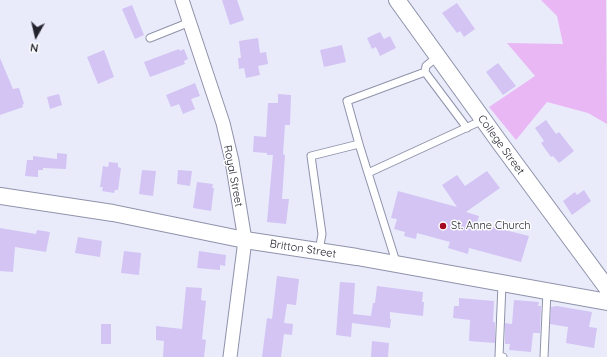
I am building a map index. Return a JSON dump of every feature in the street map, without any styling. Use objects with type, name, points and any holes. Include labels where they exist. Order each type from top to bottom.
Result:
[{"type":"street","name":"Royal Street","points":[[182,0],[223,123],[232,161],[245,240],[230,357]]},
{"type":"street","name":"College Street","points":[[397,0],[437,57],[607,288]]},
{"type":"street","name":"Britton Street","points":[[0,196],[113,213],[245,240],[607,302]]},
{"type":"lane","points":[[150,38],[190,22]]},
{"type":"lane","points":[[437,57],[426,66],[425,72],[467,128]]},
{"type":"lane","points":[[397,265],[347,101],[425,72]]},
{"type":"lane","points":[[368,173],[483,120]]},
{"type":"lane","points":[[319,252],[322,234],[311,156],[359,144]]},
{"type":"lane","points":[[502,284],[498,356],[503,357]]},
{"type":"lane","points":[[544,357],[547,291]]},
{"type":"shaded area","points":[[541,0],[606,0],[607,124],[588,113],[547,102],[516,140],[489,107],[535,76],[507,43],[563,44],[557,16]]},
{"type":"building","points":[[222,0],[237,0],[244,20],[230,25]]},
{"type":"building","points":[[457,3],[475,29],[464,37],[460,31],[457,33],[442,13]]},
{"type":"building","points":[[132,5],[144,35],[135,39],[122,9]]},
{"type":"building","points":[[380,32],[384,39],[390,36],[396,48],[380,56],[376,47],[372,49],[367,38]]},
{"type":"building","points":[[258,38],[260,53],[266,52],[268,64],[258,66],[260,75],[246,78],[244,68],[239,69],[238,58],[241,58],[239,41]]},
{"type":"building","points":[[342,45],[346,62],[324,67],[320,50]]},
{"type":"building","points":[[179,49],[180,51],[184,49],[188,59],[184,61],[185,64],[150,77],[144,62]]},
{"type":"building","points":[[104,50],[114,77],[98,84],[87,57]]},
{"type":"building","points":[[0,58],[13,89],[19,88],[24,104],[22,105],[23,107],[0,115]]},
{"type":"building","points":[[498,63],[516,86],[503,95],[486,72]]},
{"type":"building","points":[[195,83],[200,96],[191,99],[195,109],[183,114],[179,104],[171,107],[166,95]]},
{"type":"building","points":[[59,94],[62,105],[50,109],[47,97]]},
{"type":"building","points":[[278,94],[291,95],[290,125],[285,125],[283,154],[285,155],[282,199],[289,199],[286,224],[267,222],[273,155],[253,152],[254,136],[266,137],[268,103],[278,103]]},
{"type":"building","points":[[546,120],[556,134],[559,132],[574,151],[559,163],[553,156],[551,157],[541,143],[544,141],[535,128]]},
{"type":"building","points":[[57,153],[67,154],[66,169],[43,168],[43,170],[38,170],[38,177],[25,176],[27,160],[33,160],[33,156],[57,159]]},
{"type":"building","points":[[109,162],[118,163],[118,167],[121,168],[118,190],[115,190],[114,193],[102,191],[103,187],[100,187],[103,166],[108,167]]},
{"type":"building","points":[[142,170],[156,171],[153,196],[139,194]]},
{"type":"building","points":[[178,170],[192,171],[190,186],[177,184]]},
{"type":"building","name":"St. Anne Church","points":[[487,171],[500,188],[466,212],[479,216],[477,223],[529,236],[521,262],[469,248],[468,254],[448,248],[450,242],[417,233],[416,239],[404,236],[405,232],[394,229],[397,219],[391,218],[398,191],[457,207],[442,185],[457,175],[465,186]]},
{"type":"building","points":[[197,182],[213,184],[212,188],[214,188],[211,211],[193,208]]},
{"type":"building","points":[[584,190],[591,201],[572,215],[563,201],[575,192],[577,195]]},
{"type":"building","points":[[0,228],[36,234],[37,230],[50,232],[46,252],[15,247],[13,272],[0,271]]},
{"type":"building","points":[[78,237],[102,241],[100,257],[75,253]]},
{"type":"building","points":[[124,251],[141,253],[139,275],[121,273]]},
{"type":"building","points":[[199,251],[226,255],[225,266],[220,265],[220,270],[197,268]]},
{"type":"building","points":[[277,276],[299,279],[296,305],[287,304],[284,323],[293,324],[292,335],[284,334],[281,357],[262,357],[267,318],[272,319]]},
{"type":"building","points":[[340,282],[355,283],[353,314],[371,316],[373,303],[375,303],[377,286],[423,292],[423,316],[390,312],[390,328],[352,323],[351,337],[336,335]]},
{"type":"building","points":[[186,287],[202,288],[201,300],[206,301],[202,339],[206,340],[204,357],[163,357],[164,341],[156,340],[156,326],[182,329]]},
{"type":"building","points":[[459,298],[494,301],[493,322],[495,322],[495,343],[469,341],[470,320],[453,318],[454,306],[459,306]]},
{"type":"building","points":[[514,300],[539,302],[538,306],[541,306],[540,333],[533,333],[531,352],[509,350],[510,344],[505,344],[505,323],[512,324]]},
{"type":"building","points":[[557,306],[592,312],[589,327],[597,328],[594,348],[566,343],[568,327],[550,324],[551,307]]},
{"type":"building","points":[[101,324],[111,324],[111,344],[101,344]]},
{"type":"building","points":[[372,341],[389,343],[388,357],[371,357]]},
{"type":"place","name":"St. Anne Church","points":[[443,226]]}]
